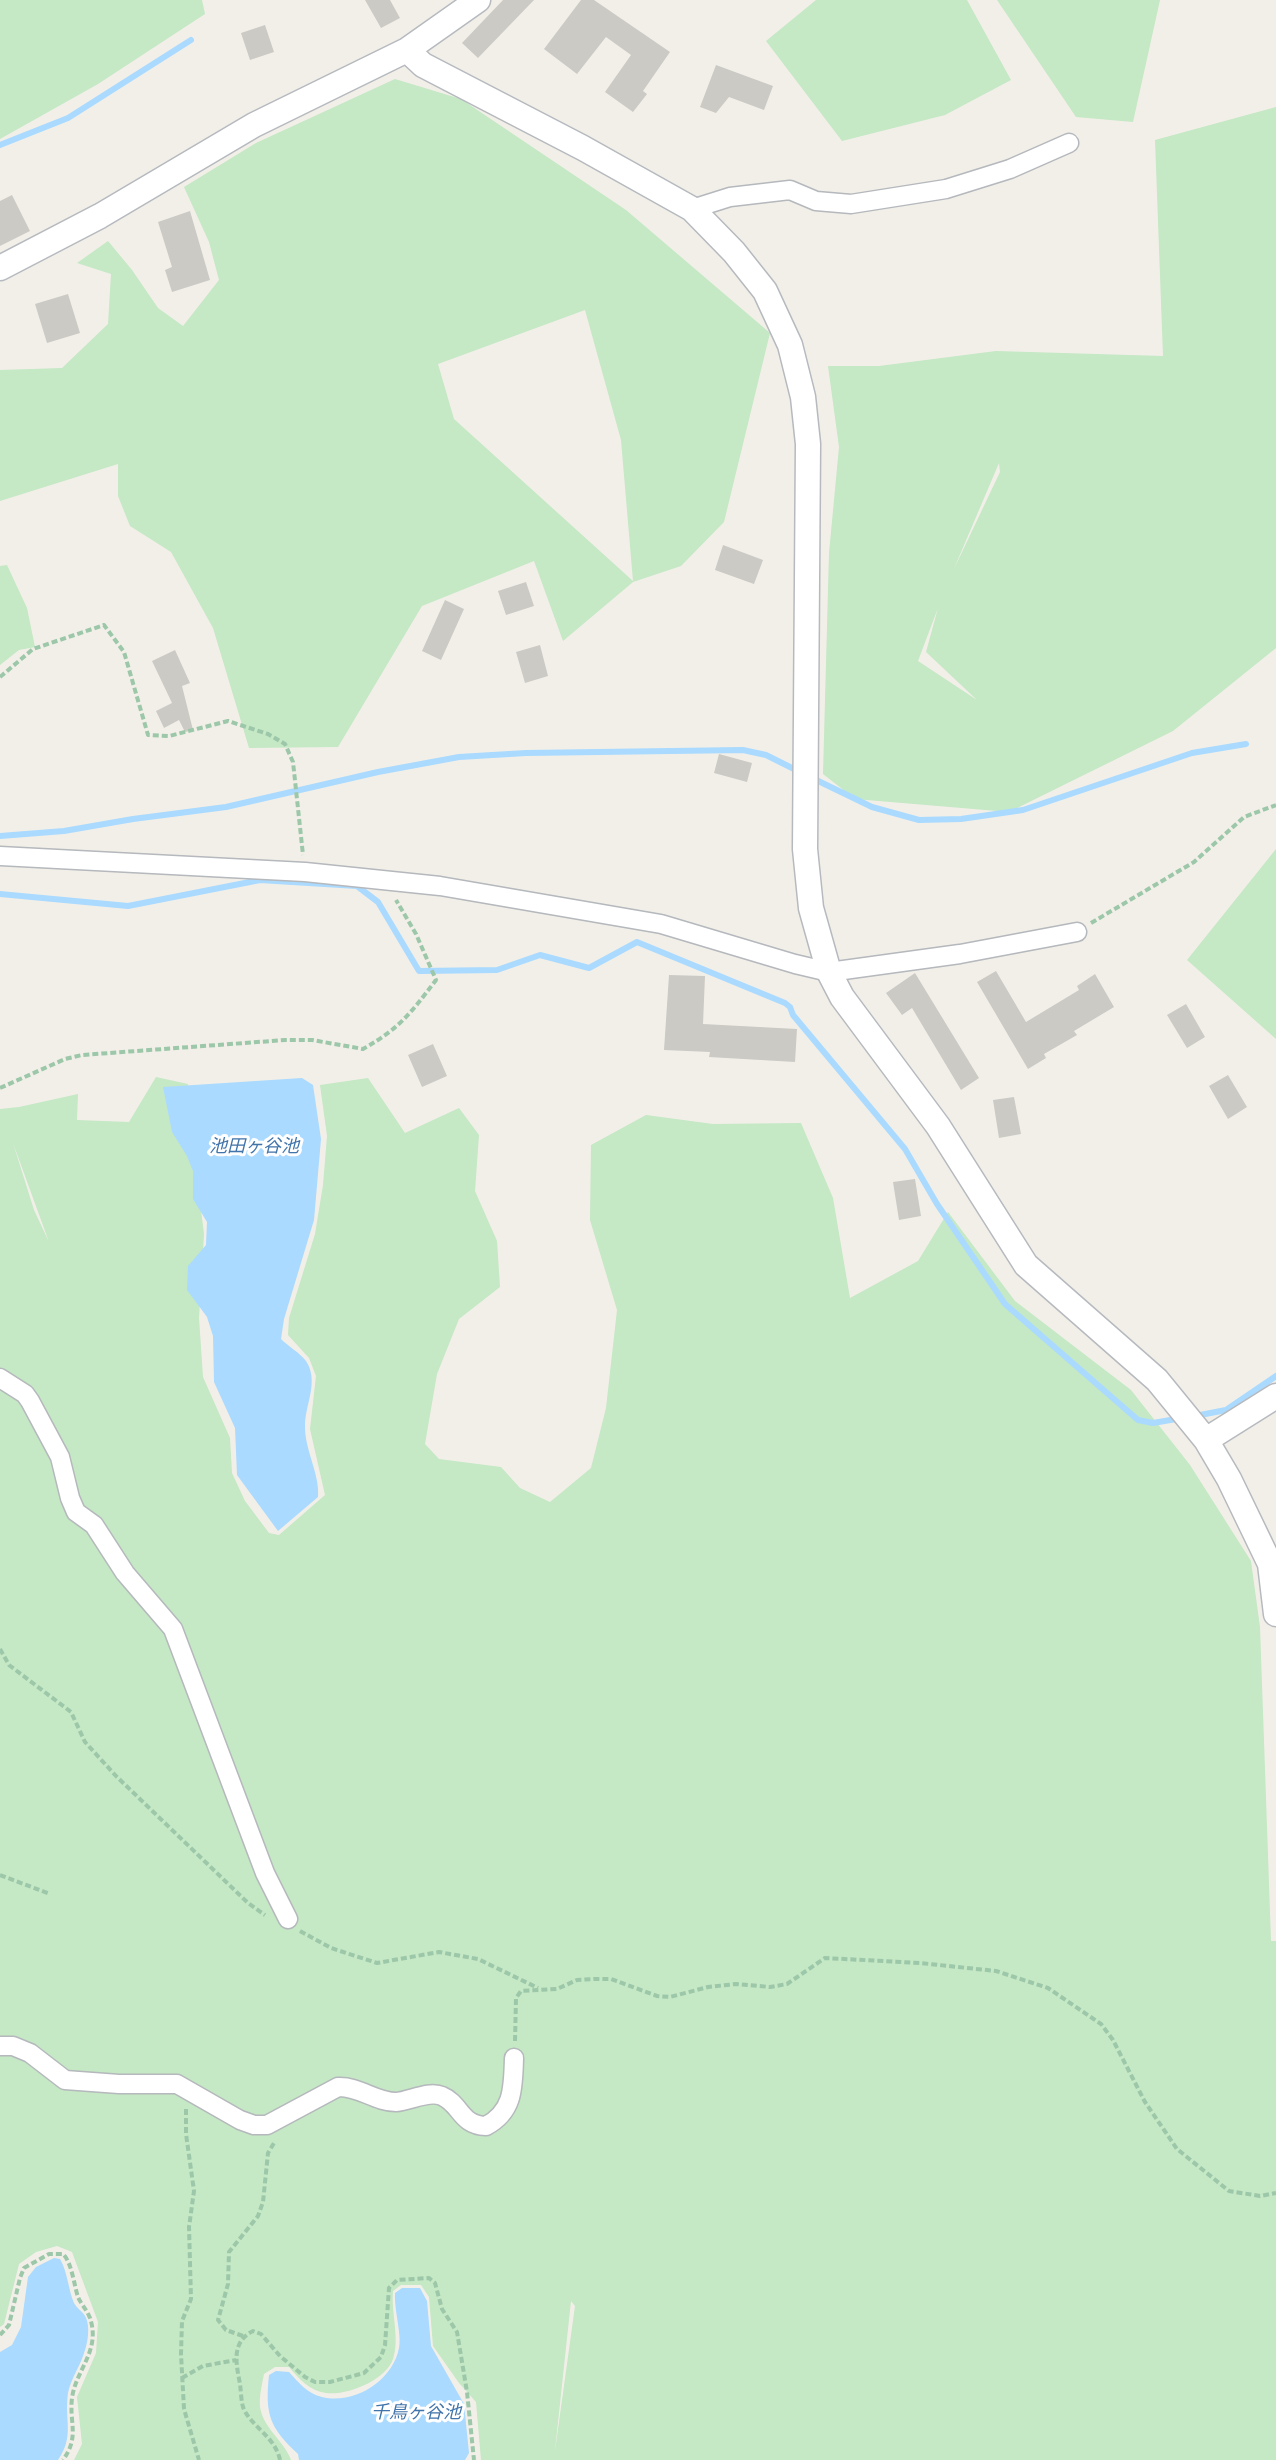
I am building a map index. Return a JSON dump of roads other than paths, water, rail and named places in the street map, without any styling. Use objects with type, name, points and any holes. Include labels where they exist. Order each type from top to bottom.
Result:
[{"type":"street","points":[[0,268],[100,216],[254,125],[407,50],[478,0]]},
{"type":"street","points":[[407,50],[423,65],[583,148],[692,209],[734,252],[765,291],[790,345],[803,397],[808,444],[805,849],[811,909],[829,972],[842,997],[938,1126],[1026,1265],[1157,1380],[1206,1440],[1229,1479],[1270,1564],[1276,1614]]},
{"type":"street","points":[[692,209],[730,197],[790,190],[816,201],[851,204],[946,189],[1010,169],[1069,142]]},
{"type":"street","points":[[0,856],[306,872],[440,886],[661,924],[829,972],[960,954],[1077,932]]},
{"type":"street","points":[[0,1378],[25,1394],[30,1401],[60,1457],[70,1498],[76,1512],[94,1525],[125,1573],[173,1629],[265,1873],[288,1919]]},
{"type":"street","points":[[1206,1440],[1276,1396]]},
{"type":"street","points":[[0,2046],[14,2046],[30,2053],[65,2080],[119,2084],[177,2084],[240,2120],[254,2125],[267,2125],[338,2087],[346,2087],[383,2101],[406,2101],[433,2094],[440,2095],[448,2099],[468,2122],[476,2126],[486,2126],[505,2111],[511,2099],[514,2058]]},
{"type":"water","name":"池田ヶ谷池","points":[[302,1078],[313,1085],[321,1139],[314,1220],[284,1319],[281,1339],[306,1361],[310,1369],[312,1384],[305,1434],[317,1479],[318,1497],[278,1531],[237,1475],[235,1428],[214,1382],[213,1336],[207,1317],[187,1290],[188,1266],[206,1245],[207,1222],[193,1199],[193,1171],[187,1156],[172,1132],[163,1087]]},
{"type":"water","points":[[54,2258],[60,2259],[63,2264],[74,2303],[85,2316],[88,2330],[83,2356],[68,2393],[66,2443],[58,2460],[0,2460],[0,2352],[12,2345],[21,2327],[28,2277],[36,2267]]},
{"type":"water","name":"千鳥ヶ谷池","points":[[402,2288],[420,2288],[427,2301],[431,2346],[464,2404],[469,2453],[465,2460],[299,2460],[298,2454],[281,2436],[271,2419],[268,2400],[269,2375],[276,2371],[289,2372],[308,2390],[322,2397],[335,2399],[371,2388],[389,2370],[399,2348],[400,2336],[395,2293]]},
{"type":"waterway","points":[[0,145],[68,118],[191,40]]},
{"type":"waterway","points":[[810,777],[872,807],[919,820],[961,819],[1023,810],[1192,753],[1246,744]]},
{"type":"waterway","points":[[0,836],[64,831],[226,807],[378,772],[459,757],[526,753],[743,750],[766,755],[798,771]]},
{"type":"waterway","points":[[0,894],[128,906],[260,880],[357,886],[378,902],[419,971],[497,970],[540,955],[589,968],[637,942],[785,1003],[905,1149],[937,1204],[1005,1304],[1138,1420],[1153,1423],[1182,1418]]},
{"type":"waterway","points":[[1195,1416],[1226,1410],[1276,1376]]}]
